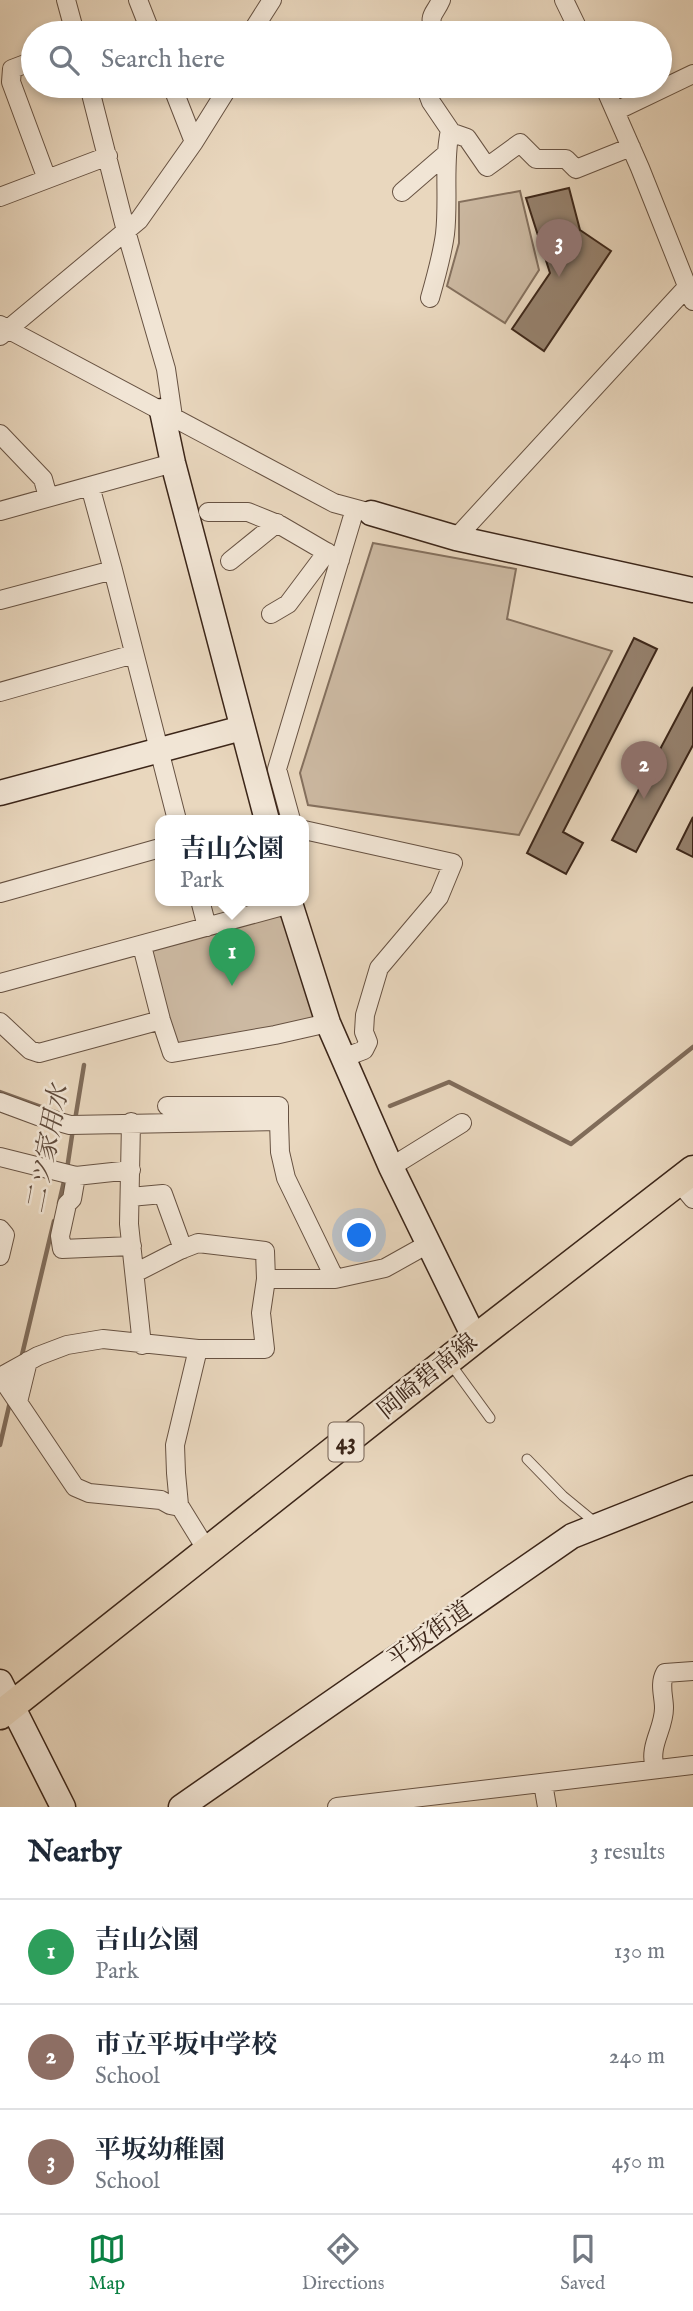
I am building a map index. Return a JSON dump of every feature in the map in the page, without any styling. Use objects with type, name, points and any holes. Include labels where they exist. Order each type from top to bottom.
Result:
[{"type":"main road","name":"岡崎碧南線","points":[[4,1701],[208,1552],[475,1339],[688,1184]]},
{"type":"street","points":[[66,0],[72,21]]},
{"type":"street","points":[[138,0],[146,21]]},
{"type":"street","points":[[258,21],[272,0]]},
{"type":"street","points":[[430,21],[441,0]]},
{"type":"street","points":[[564,0],[574,21]]},
{"type":"street","points":[[21,66],[12,69],[11,82],[47,179]]},
{"type":"street","points":[[672,84],[693,74]]},
{"type":"street","points":[[92,98],[126,232],[166,369],[173,463],[266,815]]},
{"type":"street","points":[[177,98],[194,142]]},
{"type":"street","points":[[222,98],[139,220],[3,330],[334,503],[456,538],[693,590]]},
{"type":"street","points":[[430,98],[450,132],[467,138],[486,167],[520,143],[536,159],[566,159],[576,169],[631,148]]},
{"type":"street","points":[[456,538],[689,281],[610,98]]},
{"type":"street","points":[[616,111],[643,98]]},
{"type":"street","points":[[430,298],[445,232],[450,132]]},
{"type":"street","points":[[402,192],[447,153]]},
{"type":"street","points":[[0,197],[108,156]]},
{"type":"street","points":[[0,435],[43,479],[48,497]]},
{"type":"street","points":[[0,511],[173,463]]},
{"type":"street","points":[[90,486],[176,815]]},
{"type":"street","points":[[271,614],[288,604],[334,556],[363,511]]},
{"type":"street","points":[[208,512],[248,512],[277,523],[334,556]]},
{"type":"street","points":[[230,561],[277,523]]},
{"type":"street","points":[[290,815],[277,769],[334,556]]},
{"type":"street","points":[[0,600],[113,570]]},
{"type":"street","points":[[0,692],[134,654]]},
{"type":"street","points":[[0,793],[242,728]]},
{"type":"street","points":[[309,831],[453,863],[439,897],[379,968],[365,1015],[364,1032],[368,1042],[364,1049],[343,1058]]},
{"type":"street","points":[[0,893],[155,849]]},
{"type":"street","points":[[202,906],[208,927]]},
{"type":"street","points":[[0,983],[142,946],[276,906]]},
{"type":"street","points":[[290,906],[328,1023],[391,1167],[475,1339]]},
{"type":"street","points":[[142,946],[172,1053],[328,1023]]},
{"type":"street","points":[[0,1021],[30,1050],[39,1053],[161,1020]]},
{"type":"street","points":[[0,1102],[70,1125],[131,1122],[177,1113],[279,1116],[280,1152],[286,1178],[335,1279]]},
{"type":"street","points":[[131,1122],[129,1224],[142,1345]]},
{"type":"street","points":[[391,1167],[462,1123]]},
{"type":"street","points":[[0,1157],[76,1176],[131,1170]]},
{"type":"street","points":[[76,1176],[60,1236],[62,1249],[132,1246]]},
{"type":"street","points":[[130,1197],[163,1194],[183,1249]]},
{"type":"street","points":[[0,1229],[5,1236],[0,1256]]},
{"type":"street","points":[[135,1273],[198,1244],[265,1251],[266,1279],[261,1313],[265,1349],[198,1349],[103,1339],[67,1345],[0,1377],[75,1488],[89,1493],[161,1500],[180,1507]]},
{"type":"street","points":[[266,1279],[335,1279],[385,1268],[428,1244]]},
{"type":"street","points":[[198,1349],[175,1446],[180,1507],[208,1552]]},
{"type":"street","points":[[18,1402],[28,1362]]},
{"type":"street","name":"平坂街道","points":[[181,1807],[572,1536],[693,1488]]},
{"type":"street","points":[[655,1769],[651,1756],[664,1711],[662,1679],[665,1673],[693,1671]]},
{"type":"street","points":[[4,1701],[63,1807]]},
{"type":"street","points":[[337,1807],[463,1800],[543,1783],[693,1765]]},
{"type":"street","points":[[543,1783],[547,1807]]},
{"type":"lane","points":[[449,1361],[490,1418]]},
{"type":"lane","points":[[527,1459],[563,1496],[599,1525]]},
{"type":"shaded area","points":[[520,191],[539,270],[505,323],[447,286],[459,243],[459,202]]},
{"type":"shaded area","points":[[373,543],[516,569],[507,619],[612,651],[519,835],[308,805],[300,773]]},
{"type":"shaded area","points":[[278,915],[283,918],[316,1018],[313,1022],[175,1045],[151,954],[155,948]]},
{"type":"building","points":[[569,188],[580,230],[611,251],[544,351],[512,329],[550,273],[526,198]]},
{"type":"building","points":[[634,638],[657,649],[563,832],[583,843],[566,874],[527,853]]},
{"type":"building","points":[[693,687],[693,745],[636,852],[612,840]]},
{"type":"building","points":[[693,817],[693,857],[677,849]]},
{"type":"waterway","points":[[390,1106],[449,1082],[571,1144],[693,1047]]},
{"type":"waterway","name":"二ツ家用水","points":[[75,1120],[84,1065]]},
{"type":"waterway","points":[[0,1092],[58,1113]]},
{"type":"waterway","name":"二ツ家用水","points":[[67,1169],[73,1129]]},
{"type":"waterway","name":"二ツ家用水","points":[[59,1203],[65,1177]]},
{"type":"waterway","name":"二ツ家用水","points":[[21,1359],[54,1221]]},
{"type":"waterway","name":"二ツ家用水","points":[[0,1445],[10,1402]]},
{"type":"place","name":"平坂幼稚園","points":[[559,277]]},
{"type":"place","name":"市立平坂中学校","points":[[644,799]]},
{"type":"place","name":"吉山公園","points":[[232,986]]}]
